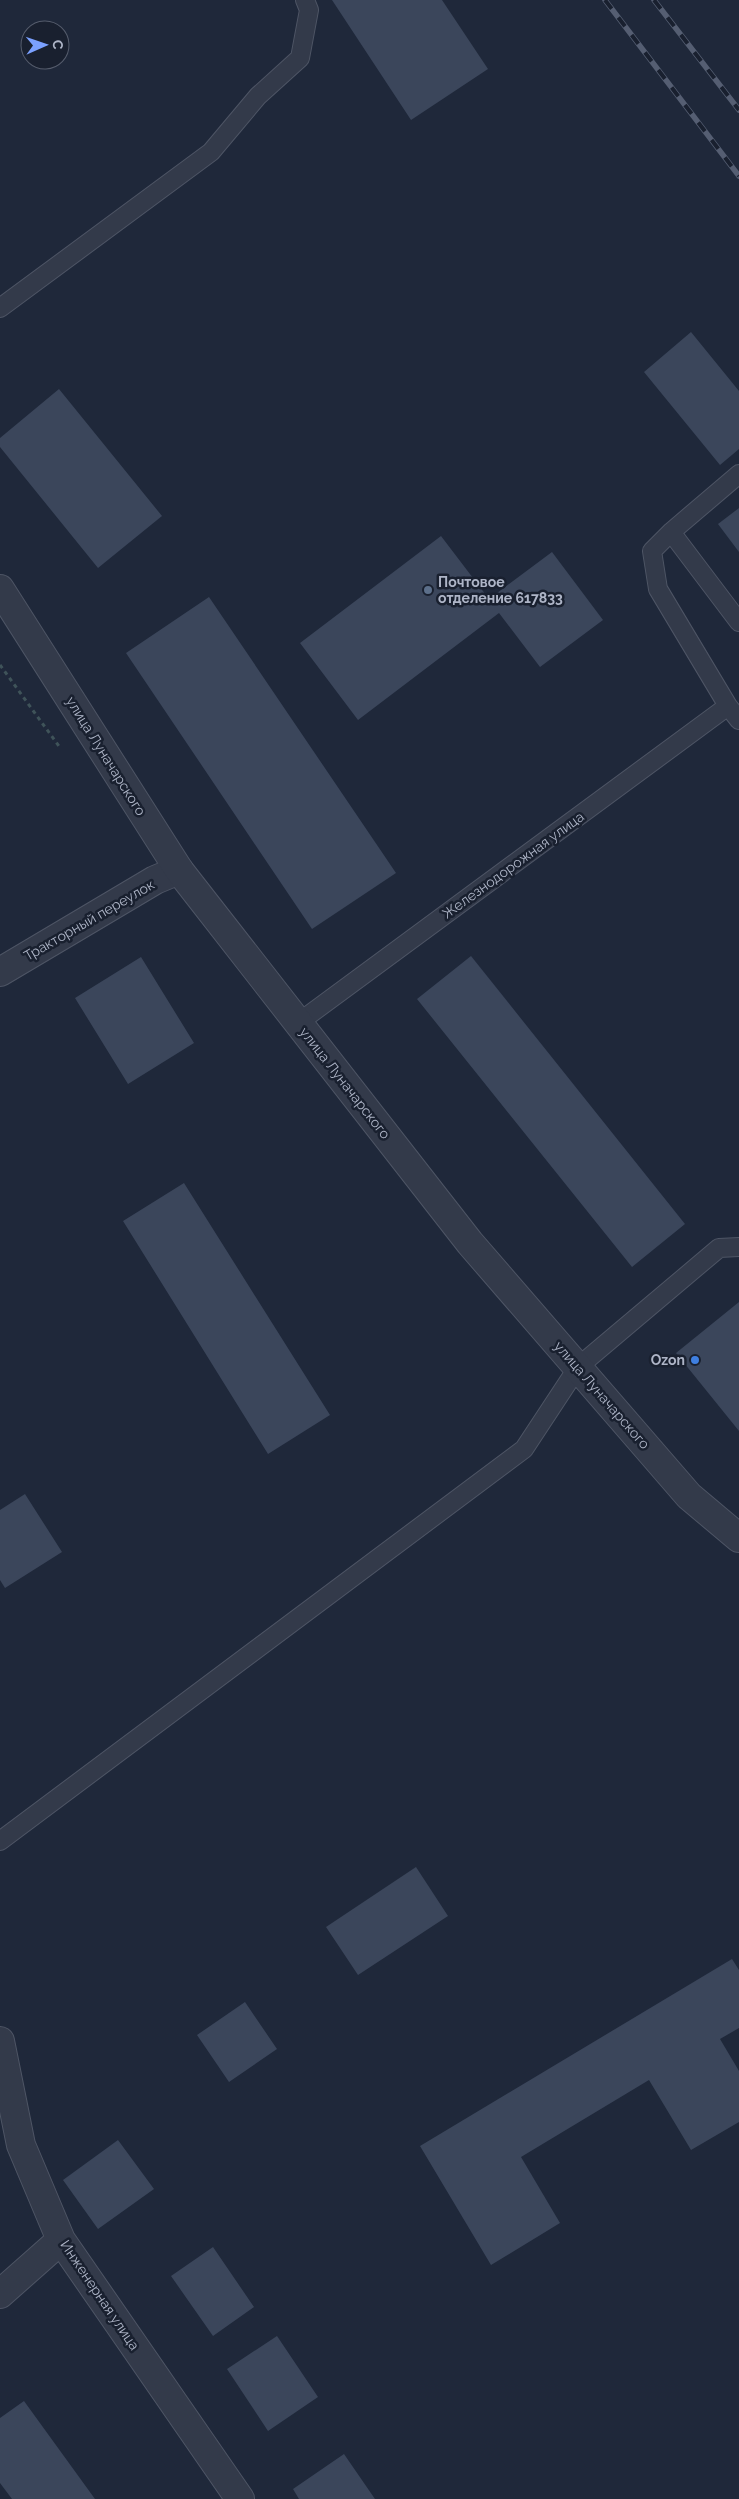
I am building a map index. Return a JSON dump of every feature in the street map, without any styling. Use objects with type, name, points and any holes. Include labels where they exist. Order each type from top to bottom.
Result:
[{"type":"street","name":"улица Луначарского","points":[[0,589],[179,870],[298,1023],[470,1243],[690,1496],[739,1538]]},
{"type":"street","name":"Тракторный переулок","points":[[0,972],[155,880],[179,870]]},
{"type":"street","name":"Инженерная улица","points":[[0,2041],[21,2145],[61,2240],[240,2499]]},
{"type":"street","points":[[0,2294],[61,2240]]},
{"type":"lane","points":[[0,308],[210,152],[258,96],[300,58],[309,10],[305,0]]},
{"type":"lane","points":[[739,474],[671,532],[652,551],[658,590],[728,706],[739,720]]},
{"type":"lane","points":[[671,532],[739,622]]},
{"type":"lane","name":"Железнодорожная улица","points":[[298,1023],[728,706]]},
{"type":"lane","points":[[0,1841],[524,1449],[578,1367],[719,1248],[739,1247]]},
{"type":"building","points":[[332,0],[442,0],[488,69],[411,120]]},
{"type":"building","points":[[691,332],[739,391],[739,449],[720,465],[644,372]]},
{"type":"building","points":[[59,389],[162,516],[98,568],[0,447],[0,438]]},
{"type":"building","points":[[739,508],[739,552],[718,524]]},
{"type":"building","points":[[441,536],[489,599],[552,552],[603,620],[540,667],[499,613],[358,720],[300,643]]},
{"type":"building","points":[[209,597],[396,873],[312,929],[126,653]]},
{"type":"building","points":[[471,956],[685,1224],[632,1267],[417,999]]},
{"type":"building","points":[[141,957],[194,1043],[128,1084],[75,998]]},
{"type":"building","points":[[184,1183],[330,1415],[268,1454],[123,1221]]},
{"type":"building","points":[[739,1302],[739,1431],[676,1353]]},
{"type":"building","points":[[25,1494],[62,1552],[5,1588],[0,1580],[0,1510]]},
{"type":"building","points":[[416,1867],[448,1916],[358,1975],[326,1927]]},
{"type":"building","points":[[732,1959],[739,1970],[739,2028],[720,2039],[739,2071],[739,2122],[691,2150],[649,2080],[521,2157],[560,2223],[491,2265],[420,2146]]},
{"type":"building","points":[[245,2002],[277,2049],[229,2082],[197,2035]]},
{"type":"building","points":[[118,2140],[154,2189],[98,2229],[63,2180]]},
{"type":"building","points":[[213,2247],[254,2307],[213,2336],[171,2276]]},
{"type":"building","points":[[277,2336],[318,2397],[268,2431],[227,2369]]},
{"type":"building","points":[[24,2401],[95,2499],[12,2499],[0,2483],[0,2418]]},
{"type":"building","points":[[344,2454],[375,2499],[299,2499],[293,2489]]},
{"type":"railway","points":[[605,0],[739,176]]},
{"type":"railway","points":[[654,0],[739,110]]},
{"type":"place","name":"Почтовое отделение 617833","points":[[428,590]]},
{"type":"place","name":"Ozon","points":[[695,1360]]}]
